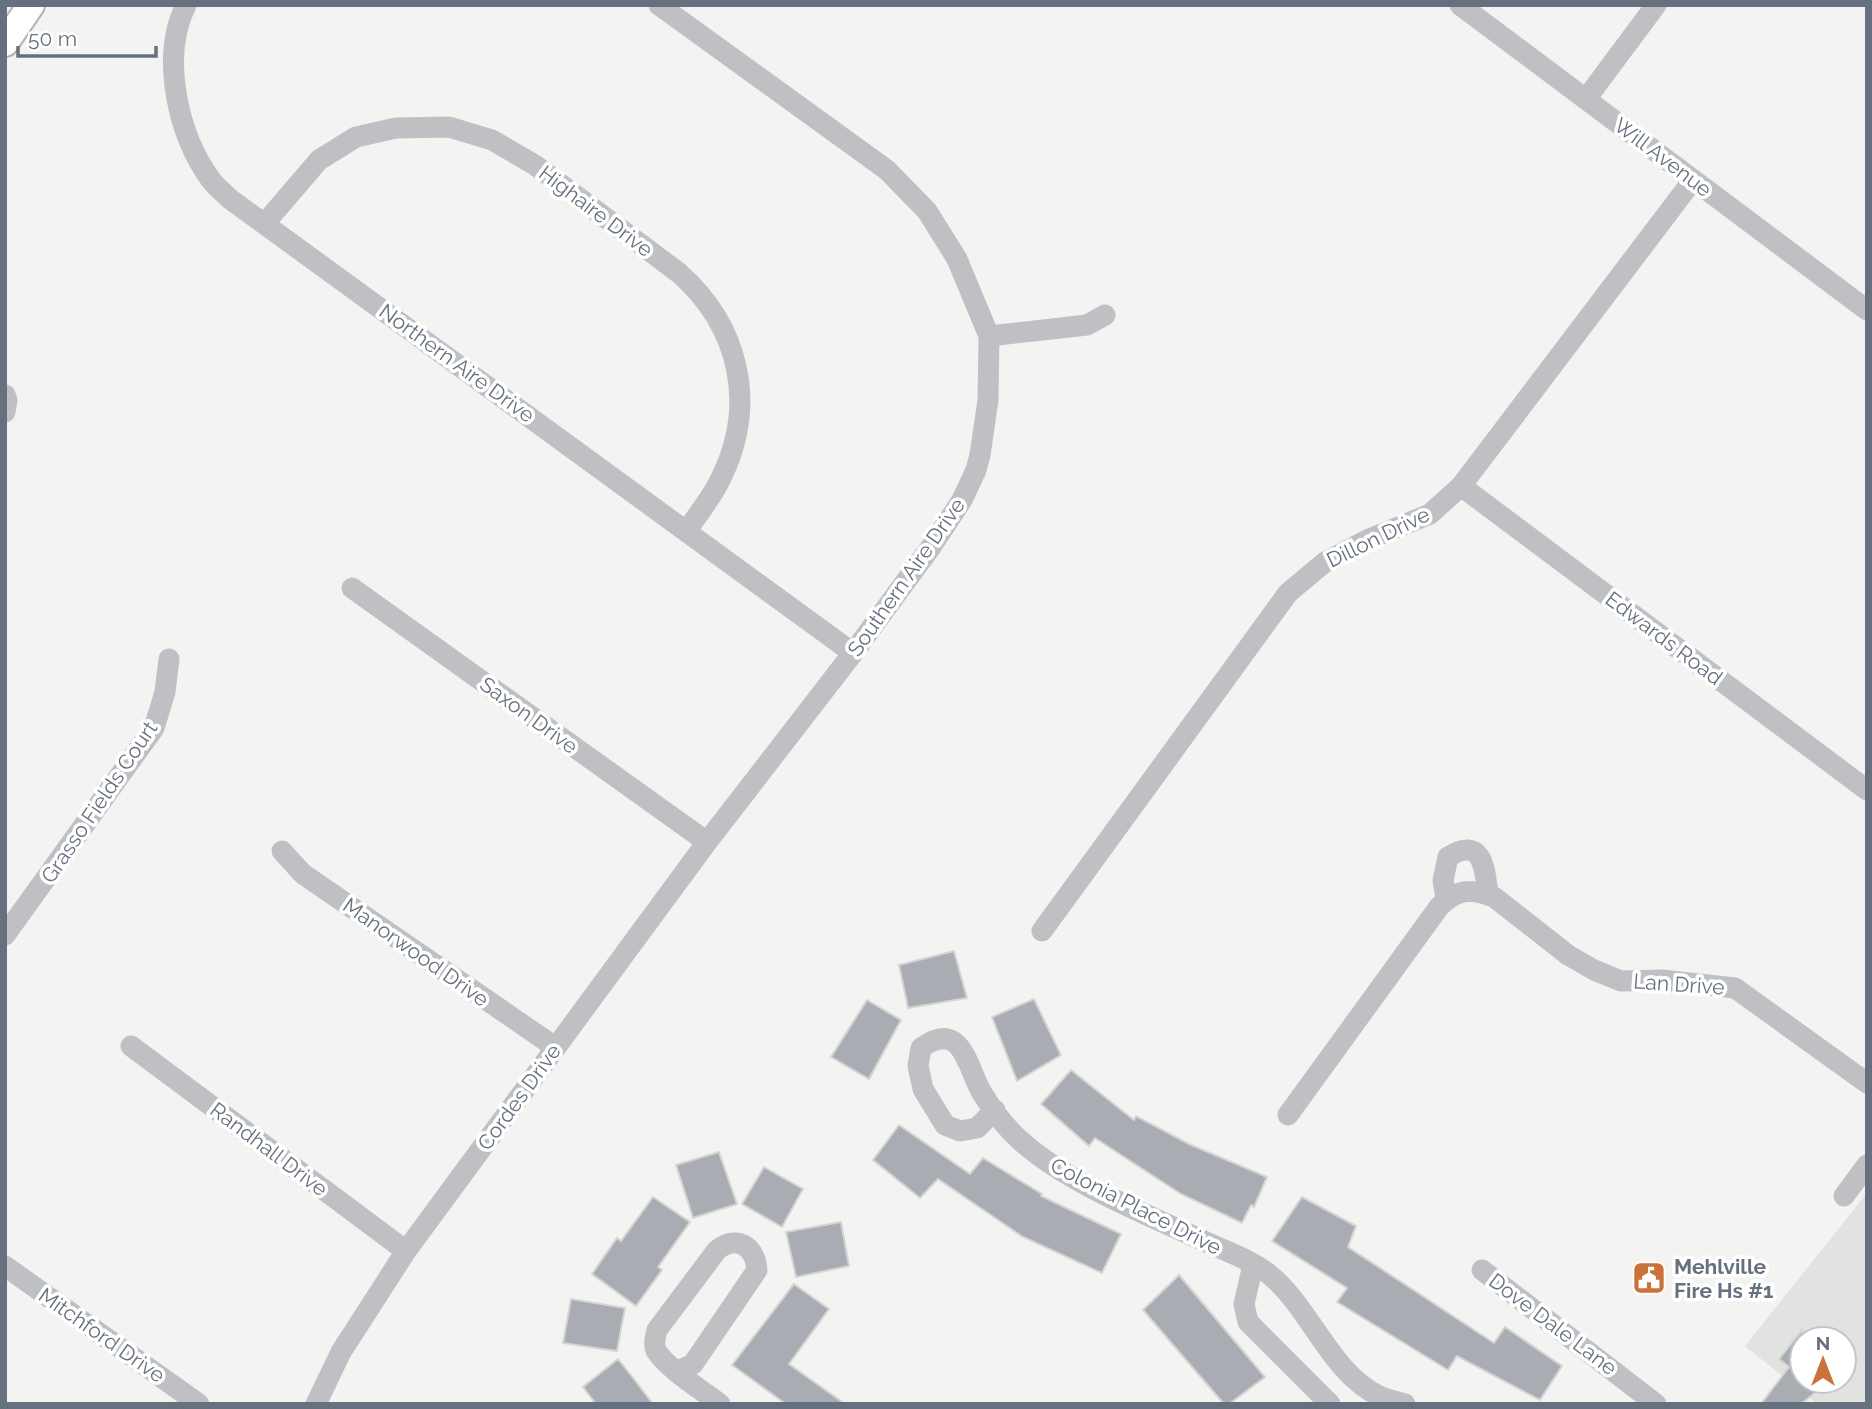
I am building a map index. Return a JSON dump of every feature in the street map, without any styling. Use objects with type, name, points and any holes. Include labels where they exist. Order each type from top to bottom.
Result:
[{"type":"main road","points":[[5,43],[31,5]]},
{"type":"street","name":"Northern Aire Drive","points":[[186,5],[180,17],[175,47],[174,74],[179,111],[187,135],[211,180],[230,199],[853,653]]},
{"type":"street","name":"Southern Aire Drive","points":[[659,5],[887,170],[927,211],[943,234],[957,259],[989,336],[988,400],[983,440],[976,470],[962,500],[853,653],[739,801]]},
{"type":"street","name":"Will Avenue","points":[[1460,5],[1867,310]]},
{"type":"street","points":[[1586,99],[1656,5]]},
{"type":"street","name":"Highaire Drive","points":[[265,223],[319,160],[356,137],[396,128],[449,127],[492,139],[535,165],[679,273],[697,289],[722,325],[731,347],[741,403],[739,421],[723,474],[687,530]]},
{"type":"street","name":"Dillon Drive","points":[[1042,931],[1287,593],[1325,562],[1367,540],[1430,513],[1461,486],[1693,180]]},
{"type":"street","points":[[989,336],[1087,325],[1105,315]]},
{"type":"street","points":[[5,395],[5,412]]},
{"type":"street","name":"Edwards Road","points":[[1461,486],[1867,790]]},
{"type":"street","name":"Saxon Drive","points":[[352,588],[706,842]]},
{"type":"street","name":"Grasso Fields Court","points":[[5,935],[154,728],[165,692],[169,659]]},
{"type":"street","name":"Cordes Drive","points":[[316,1404],[341,1352],[406,1251],[706,842],[739,801]]},
{"type":"street","points":[[1288,1115],[1446,899],[1462,891],[1488,895],[1481,858],[1472,851],[1459,850],[1448,857],[1443,880],[1446,899]]},
{"type":"street","name":"Manorwood Drive","points":[[282,851],[303,874],[555,1047]]},
{"type":"street","name":"Lan Drive","points":[[1488,895],[1568,955],[1621,981],[1662,981],[1735,988],[1867,1083]]},
{"type":"street","name":"Randhall Drive","points":[[131,1046],[406,1251]]},
{"type":"street","name":"Colonia Place Drive","points":[[995,1110],[1001,1121],[1023,1143],[1054,1165],[1269,1274],[1294,1301],[1358,1383],[1376,1400],[1405,1404]]},
{"type":"street","points":[[1844,1196],[1867,1165]]},
{"type":"street","points":[[678,1371],[693,1364],[757,1270],[756,1258],[748,1248],[738,1243],[726,1243],[717,1250],[657,1330],[654,1340],[656,1351],[678,1371],[720,1404]]},
{"type":"street","points":[[1253,1265],[1244,1304],[1248,1322],[1330,1404]]},
{"type":"street","name":"Mitchford Drive","points":[[5,1266],[199,1404]]},
{"type":"street","name":"Dove Dale Lane","points":[[1482,1270],[1656,1404]]},
{"type":"shaded area","points":[[1867,1193],[1867,1404],[1817,1404],[1806,1395],[1858,1395],[1858,1325],[1788,1325],[1788,1381],[1745,1346]]},
{"type":"building","points":[[954,951],[967,998],[908,1008],[899,965]]},
{"type":"building","points":[[1034,999],[1061,1055],[1017,1081],[992,1017]]},
{"type":"building","points":[[867,1000],[901,1020],[869,1079],[831,1057]]},
{"type":"building","points":[[1071,1070],[1134,1120],[1136,1116],[1189,1144],[1267,1177],[1254,1207],[1251,1205],[1242,1223],[1181,1194],[1095,1138],[1089,1146],[1041,1104]]},
{"type":"building","points":[[899,1125],[970,1174],[983,1158],[1042,1194],[1041,1196],[1121,1234],[1102,1273],[1023,1237],[938,1179],[920,1198],[873,1160]]},
{"type":"building","points":[[719,1152],[737,1204],[693,1218],[676,1165]]},
{"type":"building","points":[[764,1167],[803,1189],[782,1227],[742,1204]]},
{"type":"building","points":[[653,1197],[690,1222],[658,1267],[662,1270],[636,1306],[592,1274],[617,1238],[621,1241]]},
{"type":"building","points":[[1302,1197],[1356,1226],[1348,1247],[1494,1343],[1505,1327],[1562,1366],[1540,1400],[1457,1356],[1448,1370],[1337,1302],[1347,1288],[1272,1241]]},
{"type":"building","points":[[841,1222],[849,1266],[796,1277],[786,1232]]},
{"type":"building","points":[[1179,1275],[1265,1377],[1229,1404],[1224,1404],[1143,1310]]},
{"type":"building","points":[[794,1284],[829,1309],[789,1364],[845,1404],[786,1404],[732,1365]]},
{"type":"building","points":[[571,1299],[625,1308],[617,1351],[563,1343]]},
{"type":"building","points":[[1788,1348],[1788,1366],[1779,1359]]},
{"type":"building","points":[[618,1359],[653,1404],[596,1404],[583,1387]]},
{"type":"building","points":[[1788,1368],[1788,1395],[1812,1395],[1801,1404],[1761,1404]]},
{"type":"place","name":"Mehlville Fire Hs #1","points":[[1649,1278]]}]
